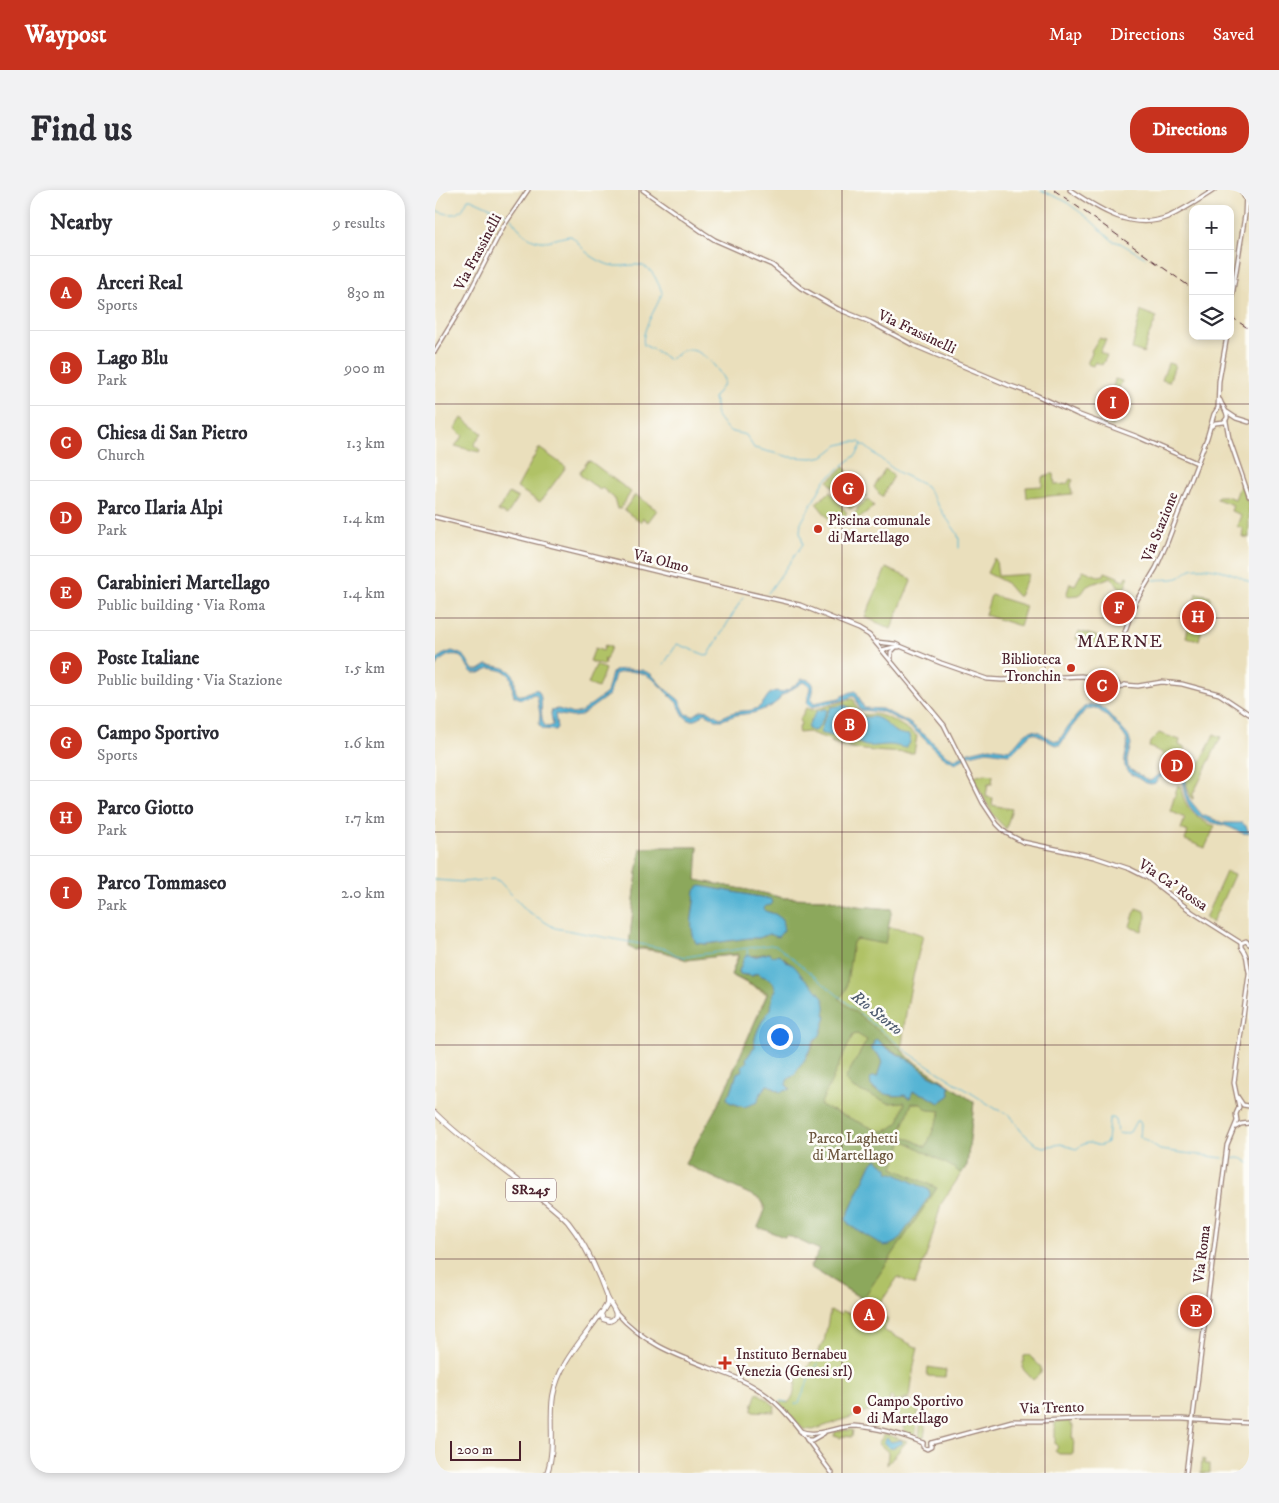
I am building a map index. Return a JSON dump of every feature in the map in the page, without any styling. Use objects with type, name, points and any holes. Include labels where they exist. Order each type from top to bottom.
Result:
[{"type":"main road","name":"SR245","points":[[435,1113],[461,1137],[531,1190],[567,1221],[580,1239],[613,1307]]},
{"type":"main road","points":[[547,1473],[552,1450],[552,1408],[555,1384],[571,1352],[594,1325],[607,1304],[607,1297]]},
{"type":"main road","points":[[594,1325],[600,1320],[605,1321],[610,1322],[613,1320],[616,1312],[613,1307],[609,1306],[603,1310],[602,1318],[605,1321]]},
{"type":"street","name":"Via Frassinelli","points":[[435,351],[464,303],[508,218],[528,190]]},
{"type":"street","name":"Via Frassinelli","points":[[643,190],[710,237],[772,265],[801,288],[844,312],[870,322],[913,345],[1036,394],[1077,414],[1138,437],[1197,463]]},
{"type":"street","points":[[1070,190],[1110,214],[1126,220],[1139,222],[1169,217],[1214,190]]},
{"type":"street","points":[[1241,190],[1246,201]]},
{"type":"street","points":[[1232,295],[1245,215],[1246,190]]},
{"type":"street","points":[[1226,340],[1218,390],[1219,402],[1214,417],[1225,429],[1229,438],[1249,496]]},
{"type":"street","points":[[1218,390],[1221,403],[1226,411],[1229,438]]},
{"type":"street","points":[[1217,410],[1221,409],[1236,418],[1249,422]]},
{"type":"street","name":"Via Stazione","points":[[1125,631],[1135,603],[1156,568],[1166,546],[1214,417]]},
{"type":"street","points":[[1219,422],[1236,418]]},
{"type":"street","name":"Via Stazione","points":[[1210,429],[1213,424],[1219,422]]},
{"type":"street","name":"Via Olmo","points":[[435,517],[800,605],[859,628],[869,635],[891,660],[944,725],[960,755]]},
{"type":"street","points":[[875,642],[893,644],[941,664],[987,679],[1002,680],[1072,676],[1115,681],[1119,686],[1138,686],[1161,682],[1182,684],[1219,694],[1249,714]]},
{"type":"street","points":[[882,650],[885,646],[893,644]]},
{"type":"street","points":[[882,650],[900,647]]},
{"type":"street","points":[[891,660],[891,651],[900,647]]},
{"type":"street","name":"Via Ca' Rossa","points":[[960,755],[983,803],[997,824],[1013,838],[1029,844],[1095,857],[1130,869],[1148,878],[1192,912],[1241,943]]},
{"type":"street","points":[[1247,1106],[1241,1102],[1236,1094],[1234,1083],[1249,973],[1249,957],[1241,947],[1241,943],[1249,942]]},
{"type":"street","name":"Via Roma","points":[[1186,1473],[1225,1158],[1227,1145],[1235,1129],[1237,1119],[1236,1094]]},
{"type":"street","points":[[1238,1109],[1247,1106]]},
{"type":"street","points":[[1237,1119],[1243,1123],[1249,1123]]},
{"type":"street","points":[[1235,1129],[1243,1123]]},
{"type":"street","points":[[616,1312],[624,1322],[650,1342],[741,1380],[759,1390],[784,1411],[832,1473]]},
{"type":"street","points":[[613,1320],[617,1319],[624,1322]]},
{"type":"street","name":"Via Trento","points":[[931,1443],[1011,1421],[1076,1418],[1177,1419],[1249,1423]]},
{"type":"street","points":[[799,1431],[812,1434],[846,1427],[867,1427],[923,1443],[928,1441],[931,1443],[931,1447],[927,1449],[923,1447],[923,1443]]},
{"type":"street","points":[[807,1440],[815,1438],[824,1431]]},
{"type":"street","points":[[807,1440],[812,1434]]},
{"type":"street","points":[[814,1450],[813,1443],[815,1438]]},
{"type":"green space","points":[[1141,311],[1157,317],[1147,340],[1144,353],[1132,349]]},
{"type":"green space","points":[[1099,338],[1106,340],[1100,352],[1107,356],[1102,365],[1095,362],[1093,366],[1087,364],[1091,351]]},
{"type":"green space","points":[[1168,363],[1175,365],[1169,382],[1162,380]]},
{"type":"green space","points":[[1115,379],[1122,381],[1113,401],[1122,405],[1113,426],[1104,423]]},
{"type":"green space","points":[[462,418],[482,433],[474,445],[480,450],[479,452],[455,446],[463,436],[455,429]]},
{"type":"green space","points":[[539,448],[566,467],[540,502],[517,488]]},
{"type":"green space","points":[[590,461],[631,492],[620,509],[617,509],[614,498],[602,488],[600,490],[580,475],[587,462]]},
{"type":"green space","points":[[844,467],[867,496],[850,509],[828,481]]},
{"type":"green space","points":[[885,469],[894,476],[882,497],[874,487]]},
{"type":"green space","points":[[1054,474],[1055,485],[1067,484],[1070,479],[1073,480],[1071,484],[1072,494],[1027,498],[1026,487],[1042,486],[1042,477]]},
{"type":"green space","points":[[1241,483],[1249,507],[1249,538],[1242,537],[1243,529],[1237,526],[1241,515],[1231,511],[1233,505],[1217,499],[1218,496],[1226,496],[1235,499]]},
{"type":"green space","points":[[830,492],[847,513],[833,524],[816,503]]},
{"type":"green space","points":[[509,493],[518,498],[507,515],[498,511]]},
{"type":"green space","points":[[635,495],[657,510],[648,522],[643,518],[640,522],[624,510]]},
{"type":"green space","points":[[868,499],[874,506],[854,522],[850,517]]},
{"type":"green space","points":[[994,558],[996,560],[998,576],[1029,574],[1019,596],[1005,582],[987,573]]},
{"type":"green space","points":[[886,568],[912,579],[891,629],[865,617]]},
{"type":"green space","points":[[1083,570],[1098,576],[1104,575],[1105,572],[1124,581],[1126,576],[1128,577],[1126,587],[1120,588],[1111,577],[1087,586],[1079,595],[1066,596],[1070,583],[1075,585]]},
{"type":"green space","points":[[1197,593],[1210,596],[1211,598],[1199,640],[1186,637]]},
{"type":"green space","points":[[991,595],[1026,606],[1020,626],[985,615]]},
{"type":"green space","points":[[1079,631],[1099,637],[1097,645],[1076,639]]},
{"type":"green space","points":[[605,645],[611,647],[606,660],[604,659],[604,665],[601,665],[599,662],[598,664],[590,661],[595,648],[603,651]]},
{"type":"green space","points":[[596,665],[605,669],[598,688],[588,684]]},
{"type":"green space","points":[[852,699],[862,715],[874,714],[891,719],[917,736],[914,753],[862,750],[831,742],[831,740],[808,732],[799,733],[801,723],[799,721],[806,708],[813,710]]},
{"type":"green space","points":[[1159,733],[1180,740],[1179,745],[1185,748],[1181,757],[1188,764],[1198,768],[1214,734],[1221,737],[1193,794],[1193,799],[1180,771],[1159,771],[1163,753],[1149,747],[1150,742]]},
{"type":"green space","points":[[985,774],[993,775],[992,784],[988,784],[986,796],[993,798],[992,805],[1012,809],[1006,829],[993,815],[973,777]]},
{"type":"green space","points":[[1178,785],[1181,787],[1182,794],[1192,812],[1208,824],[1215,826],[1205,848],[1185,840],[1188,832],[1181,829],[1185,818],[1170,811]]},
{"type":"green space","name":"Parco Laghetti di Martellago","points":[[661,847],[698,847],[695,880],[783,898],[826,899],[856,906],[892,909],[887,927],[923,935],[907,1006],[902,1050],[909,1058],[974,1102],[967,1165],[941,1204],[929,1248],[915,1285],[898,1277],[877,1308],[810,1267],[820,1250],[787,1235],[784,1237],[758,1227],[764,1209],[763,1202],[760,1199],[685,1164],[721,1099],[767,994],[731,975],[738,955],[687,960],[665,952],[635,950],[629,947],[637,872]]},
{"type":"green space","name":"Parco Laghetti di Martellago","points":[[698,847],[696,880],[783,898],[826,899],[856,906],[892,909],[885,944],[857,939],[853,942],[846,989],[839,999],[902,1050],[909,1058],[949,1085],[974,1102],[967,1165],[961,1174],[954,1168],[903,1140],[893,1168],[937,1188],[863,1299],[810,1267],[820,1250],[787,1235],[784,1237],[758,1227],[764,1209],[763,1202],[760,1199],[685,1164],[721,1099],[767,992],[731,975],[739,956],[738,954],[687,960],[665,952],[643,948],[635,950],[629,947],[641,848]],"holes":[[[716,889],[767,898],[765,911],[775,914],[772,935],[706,944],[696,943],[692,930],[695,891]],[[769,953],[771,956],[785,958],[822,997],[826,1017],[810,1051],[799,1068],[787,1080],[786,1085],[790,1088],[777,1091],[767,1085],[759,1096],[740,1106],[729,1102],[727,1099],[728,1095],[733,1087],[737,1073],[742,1071],[748,1062],[746,1059],[755,1047],[757,1032],[771,1009],[773,994],[776,990],[774,982],[768,977],[756,974],[753,976],[743,975],[740,973],[739,971],[744,960],[751,956]],[[857,1034],[867,1040],[845,1079],[853,1088],[889,1103],[905,1102],[899,1122],[885,1131],[879,1131],[820,1105],[853,1035]],[[877,1040],[949,1085],[950,1095],[939,1103],[926,1095],[913,1091],[909,1098],[905,1095],[893,1096],[873,1089],[882,1062],[873,1045]],[[912,1103],[921,1104],[928,1110],[941,1111],[926,1147],[900,1134]],[[877,1159],[891,1174],[846,1219],[871,1164]]]},
{"type":"green space","points":[[1226,872],[1234,875],[1212,923],[1205,918]]},
{"type":"green space","points":[[1136,908],[1145,911],[1146,917],[1142,931],[1130,926]]},
{"type":"green space","points":[[861,1301],[888,1319],[883,1330],[918,1348],[910,1397],[894,1402],[892,1396],[889,1397],[891,1403],[813,1430],[803,1429],[780,1403],[782,1401],[788,1403],[793,1397],[799,1369],[805,1371],[824,1342],[830,1311],[841,1314],[842,1311],[852,1314]]},
{"type":"green space","points":[[1029,1355],[1041,1367],[1041,1373],[1033,1380],[1022,1368],[1024,1356]]},
{"type":"green space","points":[[928,1367],[946,1370],[945,1377],[927,1376]]},
{"type":"green space","points":[[757,1392],[775,1406],[774,1412],[752,1411]]},
{"type":"green space","points":[[910,1399],[911,1405],[919,1407],[915,1439],[906,1435],[895,1403]]},
{"type":"green space","points":[[923,1404],[924,1408],[928,1408],[924,1438],[919,1437]]},
{"type":"green space","points":[[1071,1421],[1071,1425],[1073,1425],[1072,1438],[1074,1438],[1073,1454],[1059,1454],[1055,1451],[1058,1447],[1055,1444],[1055,1422]]},
{"type":"green space","points":[[853,1430],[852,1437],[842,1436],[841,1438],[834,1436],[835,1432]]},
{"type":"green space","points":[[885,1434],[907,1441],[887,1465],[888,1452],[878,1443]]},
{"type":"green space","points":[[1202,1459],[1205,1460],[1204,1464],[1210,1464],[1210,1473],[1201,1473]]},
{"type":"water","points":[[452,651],[464,656],[473,670],[479,670],[487,665],[502,667],[510,671],[514,678],[515,690],[518,695],[538,690],[541,699],[543,722],[545,726],[549,727],[553,725],[552,710],[558,709],[573,714],[581,712],[607,693],[612,673],[615,670],[625,669],[642,670],[651,674],[679,700],[686,714],[693,716],[702,710],[709,711],[720,718],[733,712],[754,710],[762,705],[771,693],[777,691],[780,693],[790,689],[802,679],[807,679],[812,683],[811,699],[814,703],[839,698],[856,691],[864,708],[882,709],[908,722],[946,755],[955,759],[969,752],[990,747],[1009,750],[1026,733],[1031,731],[1039,732],[1054,741],[1059,741],[1084,707],[1098,705],[1107,712],[1129,737],[1131,744],[1127,760],[1128,768],[1149,781],[1161,774],[1180,773],[1184,778],[1189,799],[1202,815],[1223,823],[1242,823],[1246,826],[1249,833],[1241,833],[1203,819],[1193,811],[1188,803],[1182,781],[1176,775],[1165,775],[1155,783],[1150,784],[1129,772],[1125,767],[1127,741],[1125,737],[1108,717],[1095,708],[1086,709],[1060,745],[1053,744],[1033,733],[1009,754],[987,751],[970,755],[956,763],[943,757],[905,723],[883,712],[860,710],[856,698],[853,696],[844,700],[812,707],[807,703],[810,687],[803,682],[781,696],[770,707],[753,713],[716,720],[705,713],[696,720],[689,720],[684,716],[678,704],[652,678],[642,673],[629,671],[615,674],[609,695],[580,716],[572,717],[555,714],[557,728],[555,730],[543,729],[539,725],[540,715],[537,696],[534,694],[521,699],[514,696],[510,675],[507,673],[489,668],[480,673],[473,673],[463,659],[455,655],[447,656],[435,667],[435,662],[442,655]]},
{"type":"water","points":[[845,705],[853,710],[856,715],[848,734],[836,737],[820,733],[831,707]]},
{"type":"water","points":[[827,709],[827,711],[817,730],[808,729],[817,711]]},
{"type":"water","points":[[864,717],[875,717],[893,730],[910,735],[908,746],[905,748],[891,745],[865,746],[852,737],[858,721]]},
{"type":"water","points":[[701,886],[771,899],[773,902],[764,908],[765,911],[775,914],[782,919],[784,930],[778,937],[769,934],[759,938],[706,944],[696,943],[692,932],[692,918],[695,892]]},
{"type":"water","points":[[769,953],[773,956],[779,954],[794,966],[818,992],[824,1002],[824,1014],[826,1017],[820,1035],[814,1041],[794,1075],[787,1080],[786,1085],[790,1089],[780,1092],[767,1085],[759,1096],[758,1102],[744,1107],[729,1102],[727,1097],[733,1087],[737,1073],[743,1070],[742,1066],[747,1062],[746,1059],[755,1047],[757,1032],[771,1009],[773,994],[776,990],[773,982],[768,978],[758,973],[753,976],[740,974],[739,971],[745,956],[754,957]]},
{"type":"water","points":[[876,1039],[888,1049],[912,1062],[929,1075],[949,1085],[950,1095],[939,1103],[926,1095],[913,1091],[909,1098],[905,1095],[887,1094],[871,1086],[870,1078],[877,1077],[882,1062],[878,1054],[871,1050],[871,1046]]},
{"type":"water","points":[[877,1159],[888,1168],[889,1173],[893,1173],[929,1190],[930,1195],[897,1242],[884,1246],[849,1225],[846,1219],[871,1164]]},
{"type":"water","points":[[887,1438],[891,1442],[901,1440],[903,1443],[889,1448],[883,1442]]},
{"type":"waterway","points":[[1041,190],[1065,201],[1088,218],[1113,241],[1146,258]]},
{"type":"waterway","points":[[435,210],[455,214],[461,211],[468,199],[471,199],[509,216]]},
{"type":"waterway","points":[[511,218],[523,232],[538,241],[571,236],[588,254],[604,263],[619,266],[639,265],[651,271],[662,293],[644,333],[644,345],[668,359],[685,350],[697,352],[708,359],[724,380],[723,385],[714,397],[717,416],[729,431],[746,435],[754,448],[790,457],[813,458],[824,456],[838,445],[859,442],[896,471],[926,486],[957,533],[959,548]]},
{"type":"waterway","points":[[768,593],[803,544],[800,532],[801,523],[825,480],[857,454],[862,444]]},
{"type":"waterway","points":[[1154,580],[1178,578],[1191,569],[1206,568],[1229,572],[1249,582]]},
{"type":"waterway","points":[[664,664],[677,644],[708,656],[743,597]]},
{"type":"waterway","name":"Rio Storto","points":[[435,880],[463,882],[494,879],[499,881],[527,911],[555,928],[667,949],[676,955],[685,957],[770,945],[777,946],[909,1053],[996,1109],[1010,1115],[1021,1131],[1037,1145],[1044,1147],[1061,1144],[1076,1149],[1087,1143],[1101,1145],[1107,1142],[1109,1120],[1113,1118],[1115,1119],[1117,1132],[1124,1134],[1130,1132],[1136,1121],[1139,1121],[1141,1124],[1140,1137],[1160,1150],[1223,1158]]},
{"type":"waterway","name":"Rio Storto","points":[[747,949],[748,955]]},
{"type":"waterway","name":"Rio Storto","points":[[1227,1159],[1241,1158],[1249,1163]]},
{"type":"waterway","points":[[795,1404],[799,1403],[810,1376],[821,1359]]},
{"type":"waterway","points":[[780,1401],[787,1402]]},
{"type":"railway","points":[[1054,190],[1189,286]]},
{"type":"railway","points":[[1234,319],[1249,329]]},
{"type":"place","name":"Parco Tommaseo","points":[[1113,403]]},
{"type":"place","name":"Campo Sportivo","points":[[848,489]]},
{"type":"place","name":"Piscina comunale di Martellago","points":[[818,529]]},
{"type":"place","name":"Poste Italiane","points":[[1119,608]]},
{"type":"place","name":"Parco Giotto","points":[[1198,617]]},
{"type":"place","name":"Biblioteca Tronchin","points":[[1071,668]]},
{"type":"place","name":"Chiesa di San Pietro","points":[[1102,686]]},
{"type":"place","name":"Lago Blu","points":[[850,725]]},
{"type":"place","name":"Parco Ilaria Alpi","points":[[1177,766]]},
{"type":"place","name":"Carabinieri Martellago","points":[[1196,1311]]},
{"type":"place","name":"Arceri Real","points":[[869,1315]]},
{"type":"place","name":"Instituto Bernabeu Venezia (Genesi srl)","points":[[725,1363]]},
{"type":"place","name":"Campo Sportivo di Martellago","points":[[857,1410]]},
{"type":"district","name":"MAERNE","points":[[1120,642]]}]
